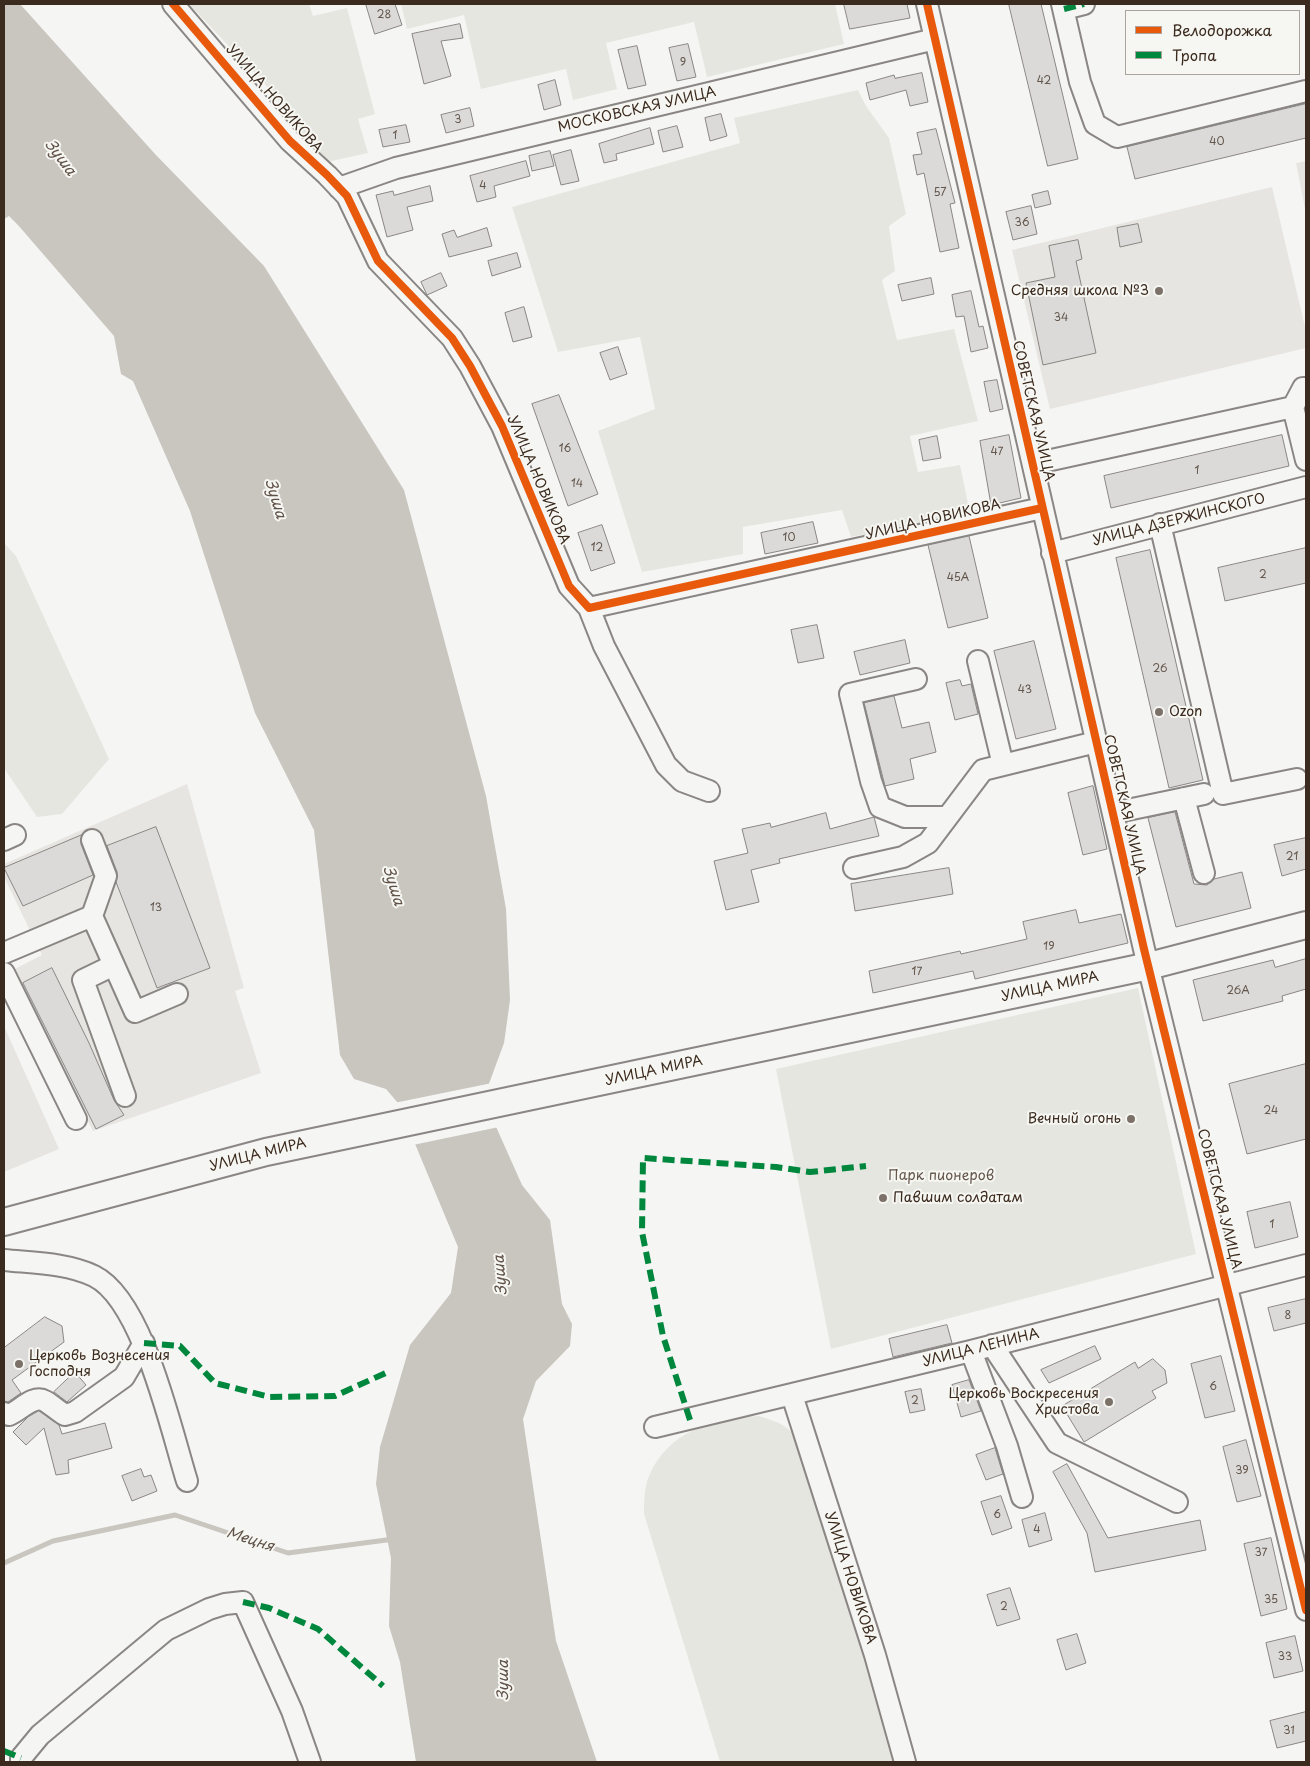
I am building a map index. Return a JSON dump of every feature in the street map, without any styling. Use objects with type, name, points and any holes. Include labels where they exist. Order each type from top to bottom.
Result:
[{"type":"main road","name":"УЛИЦА МИРА","points":[[4,1222],[266,1152],[1149,966],[1306,925]]},
{"type":"street","name":"УЛИЦА НОВИКОВА","points":[[173,4],[290,141],[347,196],[378,261],[452,338],[470,366],[502,426],[569,586],[589,608],[1042,508]]},
{"type":"street","name":"СОВЕТСКАЯ УЛИЦА","points":[[927,4],[1052,553],[1149,966],[1228,1285],[1300,1556],[1306,1610]]},
{"type":"street","points":[[1084,4],[1063,6],[1080,82],[1095,124],[1117,137],[1306,91]]},
{"type":"street","name":"МОСКОВСКАЯ УЛИЦА","points":[[340,188],[396,168],[935,39]]},
{"type":"street","points":[[1306,388],[1303,388],[1293,407],[1306,460]]},
{"type":"street","points":[[1033,464],[1293,407]]},
{"type":"street","name":"УЛИЦА ДЗЕРЖИНСКОГО","points":[[1052,553],[1306,487]]},
{"type":"street","points":[[1160,524],[1223,794],[1297,778]]},
{"type":"street","points":[[589,608],[604,646],[666,765],[682,781],[709,791]]},
{"type":"street","points":[[978,661],[1002,765]]},
{"type":"street","points":[[916,679],[850,694],[870,781],[880,807],[905,817],[947,817]]},
{"type":"street","points":[[854,868],[903,857],[928,843],[983,770],[1096,742]]},
{"type":"street","points":[[1113,813],[1204,794]]},
{"type":"street","points":[[1184,798],[1204,873]]},
{"type":"street","points":[[92,840],[106,876],[92,916],[135,1012],[177,994]]},
{"type":"street","points":[[4,953],[92,916]]},
{"type":"street","points":[[114,965],[83,980],[125,1096]]},
{"type":"street","points":[[4,973],[76,1119]]},
{"type":"street","points":[[4,1260],[66,1267],[94,1276],[110,1288],[122,1302],[144,1343],[187,1481]]},
{"type":"street","name":"УЛИЦА ЛЕНИНА","points":[[655,1428],[971,1351],[1306,1265]]},
{"type":"street","points":[[4,1412],[9,1415],[19,1412],[31,1401],[38,1399],[44,1400],[65,1415],[75,1412],[124,1377],[144,1343]]},
{"type":"street","points":[[992,1345],[1057,1442],[1177,1502]]},
{"type":"street","points":[[971,1351],[1007,1446],[1022,1498]]},
{"type":"street","name":"УЛИЦА НОВИКОВА","points":[[792,1395],[875,1655],[905,1762]]},
{"type":"street","points":[[21,1762],[40,1735],[166,1630],[209,1609],[225,1604],[243,1602],[292,1711],[310,1762]]},
{"type":"shaded area","points":[[1306,161],[1306,214],[1296,163]]},
{"type":"shaded area","name":"Средняя школа №3","points":[[1272,187],[1306,331],[1306,348],[1050,409],[1012,250]]},
{"type":"shaded area","points":[[187,784],[244,988],[235,991],[261,1073],[93,1131],[11,971],[42,955],[4,877],[4,864]]},
{"type":"shaded area","points":[[4,1026],[59,1149],[4,1172]]},
{"type":"green space","points":[[189,4],[309,4],[313,16],[347,8],[375,114],[358,119],[368,153],[327,162],[307,149],[274,94]]},
{"type":"green space","points":[[401,4],[835,4],[844,44],[707,77],[694,22],[606,43],[617,89],[573,100],[566,69],[481,89],[464,15],[407,29]]},
{"type":"green space","points":[[858,90],[866,106],[889,138],[906,214],[889,226],[895,271],[882,280],[897,340],[954,329],[978,421],[910,436],[918,472],[960,465],[970,513],[851,537],[842,510],[743,527],[743,554],[642,572],[598,431],[655,409],[640,337],[558,352],[512,207],[740,143],[734,118]]},
{"type":"green space","points":[[4,543],[16,556],[109,759],[62,814],[37,817],[4,768]]},
{"type":"green space","name":"Парк пионеров","points":[[1138,988],[1196,1254],[831,1349],[776,1069]]},
{"type":"green space","points":[[759,1416],[786,1427],[805,1450],[897,1762],[720,1762],[644,1514],[645,1495],[647,1480],[657,1461],[680,1438],[709,1424],[742,1417]]},
{"type":"water","name":"Зуша","points":[[4,4],[20,4],[155,154],[264,266],[404,490],[486,796],[506,909],[510,1000],[504,1043],[487,1089],[489,1111],[522,1185],[550,1220],[562,1304],[572,1324],[570,1346],[536,1381],[523,1419],[556,1641],[597,1762],[416,1762],[400,1662],[389,1626],[391,1558],[376,1484],[380,1447],[410,1345],[451,1293],[458,1247],[398,1103],[386,1089],[354,1079],[340,1055],[314,830],[255,713],[190,511],[133,381],[121,374],[114,336],[18,225],[9,216],[4,219]]},
{"type":"pier","points":[[492,1083],[490,1089],[491,1110],[499,1127],[413,1145],[394,1103]]},
{"type":"building","points":[[366,4],[395,4],[402,25],[375,34]]},
{"type":"building","points":[[844,4],[907,4],[910,18],[850,29]]},
{"type":"building","points":[[1009,4],[1041,4],[1078,159],[1048,166]]},
{"type":"building","points":[[460,24],[463,38],[441,41],[451,76],[424,84],[412,34]]},
{"type":"building","points":[[688,44],[696,77],[677,81],[669,48]]},
{"type":"building","points":[[637,46],[646,85],[628,89],[618,50]]},
{"type":"building","points":[[922,73],[928,102],[910,106],[906,90],[870,100],[866,83],[894,75],[895,78]]},
{"type":"building","points":[[555,80],[561,105],[544,110],[538,85]]},
{"type":"building","points":[[1306,104],[1306,138],[1135,179],[1127,147]]},
{"type":"building","points":[[470,108],[474,126],[446,133],[441,115]]},
{"type":"building","points":[[721,114],[727,136],[710,141],[705,118]]},
{"type":"building","points":[[406,125],[410,142],[383,147],[379,130]]},
{"type":"building","points":[[677,126],[683,147],[663,152],[658,131]]},
{"type":"building","points":[[650,128],[654,144],[616,154],[617,160],[604,163],[599,144]]},
{"type":"building","points":[[936,129],[955,203],[950,204],[959,248],[940,252],[924,173],[917,175],[913,155],[922,154],[917,133]]},
{"type":"building","points":[[571,150],[579,181],[561,185],[553,155]]},
{"type":"building","points":[[550,151],[554,166],[532,171],[529,156]]},
{"type":"building","points":[[526,161],[530,176],[494,186],[496,197],[477,202],[470,176]]},
{"type":"building","points":[[430,186],[433,201],[407,207],[413,230],[387,237],[376,195],[393,191],[394,195]]},
{"type":"building","points":[[1048,191],[1051,204],[1035,208],[1032,195]]},
{"type":"building","points":[[1031,206],[1037,234],[1013,240],[1006,212]]},
{"type":"building","points":[[1138,224],[1142,242],[1120,247],[1117,228]]},
{"type":"building","points":[[487,228],[492,246],[449,257],[442,234],[454,230],[457,237]]},
{"type":"building","points":[[1078,240],[1082,259],[1076,261],[1096,353],[1043,365],[1026,283],[1055,277],[1049,246]]},
{"type":"building","points":[[517,253],[521,267],[492,276],[488,261]]},
{"type":"building","points":[[441,273],[447,286],[427,295],[421,282]]},
{"type":"building","points":[[931,278],[934,294],[902,301],[898,285]]},
{"type":"building","points":[[971,291],[979,327],[983,326],[988,348],[971,352],[964,316],[956,317],[952,295]]},
{"type":"building","points":[[524,307],[532,337],[513,342],[505,313]]},
{"type":"building","points":[[618,347],[627,374],[610,380],[600,353]]},
{"type":"building","points":[[997,380],[1003,409],[990,412],[984,382]]},
{"type":"building","points":[[559,395],[598,494],[568,506],[532,404]]},
{"type":"building","points":[[1009,435],[1021,498],[991,505],[980,441]]},
{"type":"building","points":[[1282,435],[1289,466],[1111,508],[1104,476]]},
{"type":"building","points":[[937,436],[941,458],[923,461],[919,440]]},
{"type":"building","points":[[813,522],[818,543],[765,554],[761,533]]},
{"type":"building","points":[[602,525],[615,563],[591,571],[578,533]]},
{"type":"building","points":[[969,536],[988,618],[948,628],[928,545]]},
{"type":"building","points":[[1306,548],[1306,583],[1225,601],[1218,568]]},
{"type":"building","points":[[1150,550],[1203,780],[1169,788],[1116,558]]},
{"type":"building","points":[[817,625],[824,658],[798,663],[791,630]]},
{"type":"building","points":[[905,640],[910,663],[860,675],[854,652]]},
{"type":"building","points":[[1034,641],[1056,729],[1016,739],[994,651]]},
{"type":"building","points":[[960,680],[962,686],[971,684],[978,714],[955,720],[946,683]]},
{"type":"building","points":[[894,696],[902,728],[929,722],[936,752],[910,759],[914,779],[885,786],[864,703]]},
{"type":"building","points":[[1093,786],[1107,849],[1083,855],[1068,793]]},
{"type":"building","points":[[1175,812],[1194,884],[1207,885],[1214,879],[1242,872],[1251,908],[1176,927],[1148,818]]},
{"type":"building","points":[[826,813],[830,829],[874,817],[879,836],[779,859],[780,863],[751,870],[759,902],[726,910],[714,861],[748,853],[742,829],[770,823],[771,827]]},
{"type":"building","points":[[156,827],[210,968],[157,988],[116,882],[117,872],[107,846]]},
{"type":"building","points":[[82,835],[81,844],[93,875],[23,906],[4,868]]},
{"type":"building","points":[[1306,838],[1306,869],[1282,876],[1274,845]]},
{"type":"building","points":[[949,868],[953,894],[855,911],[851,884]]},
{"type":"building","points":[[1076,910],[1079,923],[1121,914],[1128,943],[975,979],[973,971],[873,993],[869,971],[960,951],[961,954],[1027,939],[1023,922]]},
{"type":"building","points":[[1306,959],[1306,989],[1282,996],[1283,1001],[1203,1021],[1193,980],[1273,960],[1275,967]]},
{"type":"building","points":[[52,968],[89,1043],[114,1100],[124,1115],[96,1129],[23,983]]},
{"type":"building","points":[[1306,1064],[1306,1139],[1247,1154],[1229,1084]]},
{"type":"building","points":[[1290,1202],[1298,1237],[1255,1248],[1247,1212]]},
{"type":"building","points":[[1306,1299],[1306,1323],[1274,1331],[1268,1308]]},
{"type":"building","name":"Церковь Вознесения Господня","points":[[45,1317],[62,1326],[64,1342],[12,1380],[21,1393],[8,1402],[4,1401],[4,1348]]},
{"type":"building","points":[[947,1325],[952,1343],[893,1357],[889,1339]]},
{"type":"building","points":[[1095,1346],[1101,1359],[1049,1383],[1041,1370]]},
{"type":"building","points":[[1221,1356],[1235,1411],[1205,1418],[1191,1364]]},
{"type":"building","name":"Церковь Воскресения Христова","points":[[1153,1359],[1165,1370],[1167,1383],[1152,1391],[1156,1398],[1084,1442],[1062,1406],[1135,1362],[1138,1368]]},
{"type":"building","points":[[75,1372],[86,1385],[67,1402],[54,1392]]},
{"type":"building","points":[[969,1380],[981,1411],[961,1417],[952,1385]]},
{"type":"building","points":[[921,1389],[925,1410],[910,1413],[905,1392]]},
{"type":"building","points":[[39,1411],[59,1425],[62,1434],[105,1423],[112,1448],[68,1460],[69,1473],[56,1475],[44,1428],[26,1445],[13,1432],[28,1417]]},
{"type":"building","points":[[1246,1440],[1261,1496],[1237,1502],[1223,1447]]},
{"type":"building","points":[[995,1448],[1003,1474],[986,1480],[976,1455]]},
{"type":"building","points":[[1067,1464],[1108,1538],[1200,1520],[1206,1550],[1095,1572],[1087,1533],[1053,1472]]},
{"type":"building","points":[[141,1469],[144,1477],[151,1475],[157,1491],[132,1501],[122,1476]]},
{"type":"building","points":[[1001,1496],[1012,1528],[992,1535],[981,1502]]},
{"type":"building","points":[[1045,1513],[1052,1540],[1029,1547],[1022,1520]]},
{"type":"building","points":[[1271,1538],[1287,1609],[1261,1616],[1244,1544]]},
{"type":"building","points":[[1010,1588],[1020,1619],[997,1626],[987,1595]]},
{"type":"building","points":[[1077,1634],[1086,1663],[1066,1670],[1057,1640]]},
{"type":"building","points":[[1295,1636],[1303,1671],[1274,1678],[1266,1643]]},
{"type":"building","points":[[1306,1712],[1306,1741],[1277,1748],[1270,1721]]},
{"type":"waterway","name":"Мецня","points":[[4,1563],[53,1541],[175,1515],[288,1553],[394,1539]]},
{"type":"marked path","points":[[1064,9],[1084,4]]},
{"type":"marked path","points":[[690,1420],[663,1336],[642,1232],[643,1158],[776,1167],[810,1172],[866,1166]]},
{"type":"marked path","points":[[144,1343],[180,1346],[215,1383],[270,1397],[335,1396],[390,1371]]},
{"type":"marked path","points":[[243,1602],[269,1608],[318,1629],[383,1686]]},
{"type":"marked path","points":[[4,1751],[21,1758]]},
{"type":"cycle path","points":[[173,4],[290,141],[347,196],[378,261],[452,338],[470,366],[502,426],[569,586],[589,608],[1042,508]]},
{"type":"cycle path","points":[[927,4],[1144,949],[1306,1610]]},
{"type":"place","name":"Средняя школа №3","points":[[1159,291]]},
{"type":"place","name":"Ozon","points":[[1159,712]]},
{"type":"place","name":"Вечный огонь","points":[[1131,1119]]},
{"type":"place","name":"Павшим солдатам","points":[[883,1198]]},
{"type":"place","name":"Церковь Вознесения Господня","points":[[19,1364]]},
{"type":"place","name":"Церковь Воскресения Христова","points":[[1109,1402]]}]
